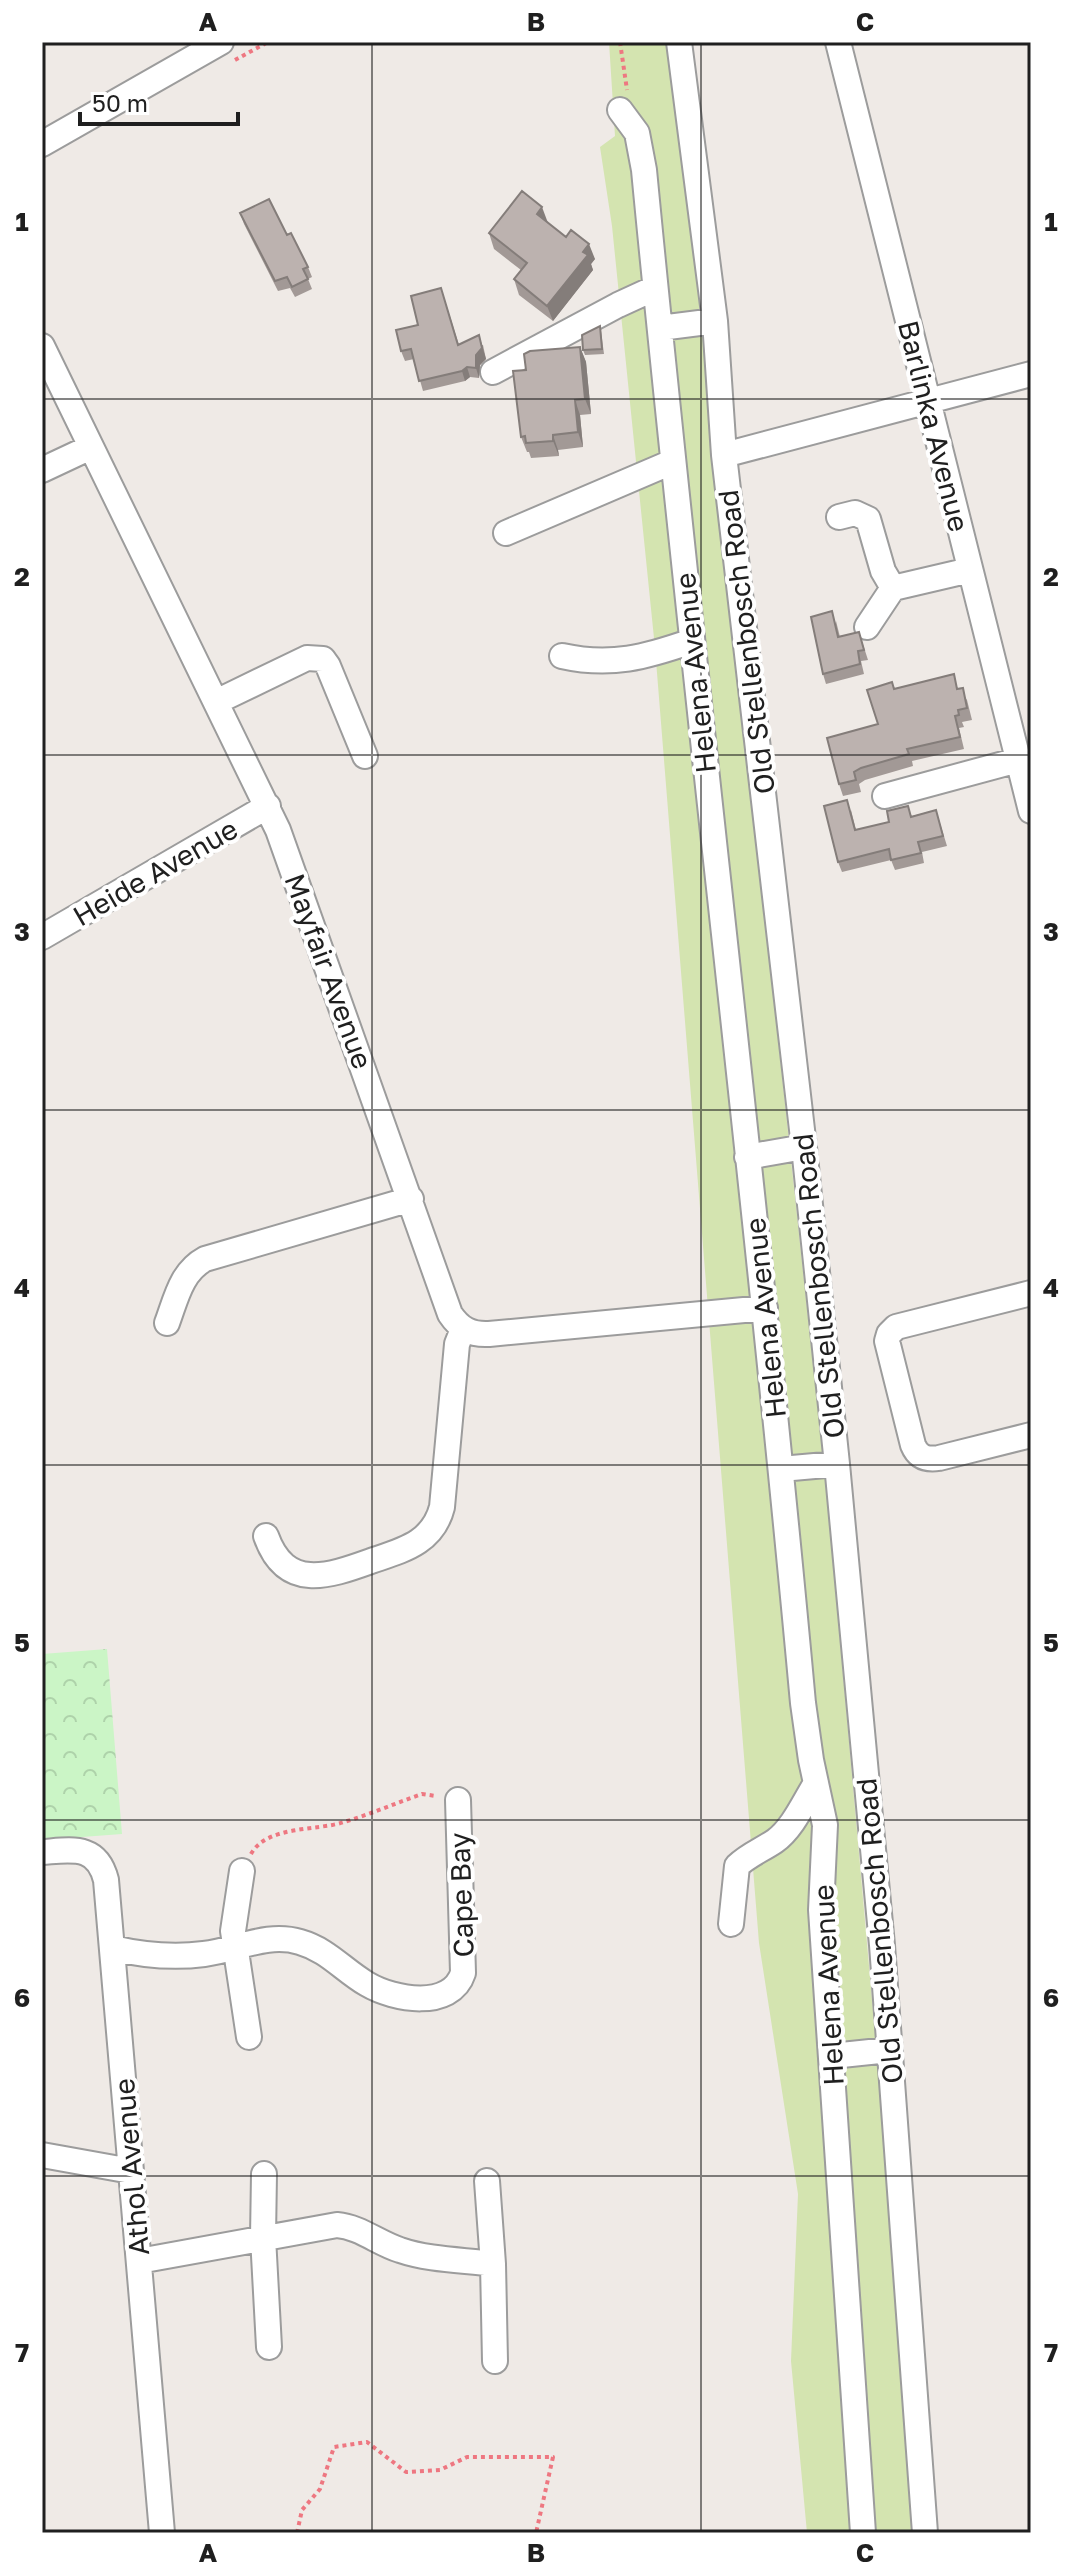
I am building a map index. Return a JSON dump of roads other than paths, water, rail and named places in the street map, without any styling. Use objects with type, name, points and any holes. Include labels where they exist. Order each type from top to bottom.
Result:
[{"type":"street","points":[[42,144],[221,42]]},
{"type":"street","name":"Old Stellenbosch Road","points":[[679,42],[715,321],[724,455],[804,1147],[837,1464],[882,1945],[925,2533]]},
{"type":"street","name":"Barlinka Avenue","points":[[838,42],[1031,811]]},
{"type":"street","name":"Helena Avenue","points":[[626,117],[639,141],[644,170],[672,462],[765,1308],[803,1703],[825,1825],[821,1910],[863,2533]]},
{"type":"street","points":[[493,372],[655,288]]},
{"type":"street","points":[[660,328],[715,321]]},
{"type":"street","name":"Mayfair Avenue","points":[[42,346],[268,806],[450,1314],[463,1329]]},
{"type":"street","points":[[724,455],[1031,374]]},
{"type":"street","points":[[42,470],[91,447]]},
{"type":"street","points":[[506,533],[672,462]]},
{"type":"street","points":[[839,517],[855,513],[868,519],[883,571],[893,588]]},
{"type":"street","points":[[867,627],[893,588],[970,570]]},
{"type":"street","points":[[562,656],[610,662],[648,657],[692,641]]},
{"type":"street","points":[[216,702],[307,658],[323,659],[365,756]]},
{"type":"street","points":[[885,796],[1018,760]]},
{"type":"street","name":"Heide Avenue","points":[[42,937],[268,806]]},
{"type":"street","points":[[747,1157],[804,1147]]},
{"type":"street","points":[[167,1323],[186,1275],[205,1259],[411,1199]]},
{"type":"street","points":[[1031,1293],[896,1327],[887,1341],[913,1445],[919,1454],[931,1460],[1031,1435]]},
{"type":"street","points":[[266,1536],[273,1553],[285,1566],[313,1577],[337,1573],[406,1549],[424,1539],[436,1524],[442,1507],[457,1344],[463,1329],[480,1335],[765,1308]]},
{"type":"street","points":[[781,1469],[837,1464]]},
{"type":"street","points":[[731,1924],[737,1866],[785,1831],[816,1783]]},
{"type":"street","name":"Cape Bay","points":[[112,1948],[132,1953],[185,1956],[273,1938],[286,1939],[332,1956],[366,1984],[390,1994],[438,1997],[451,1992],[463,1973],[458,1800]]},
{"type":"street","name":"Athol Avenue","points":[[42,1852],[74,1849],[84,1852],[100,1864],[106,1880],[162,2533]]},
{"type":"street","points":[[242,1871],[233,1919],[249,2037]]},
{"type":"street","points":[[832,2056],[889,2050]]},
{"type":"street","points":[[42,2155],[131,2171]]},
{"type":"street","points":[[264,2174],[263,2237],[269,2347]]},
{"type":"street","points":[[487,2181],[495,2361]]},
{"type":"street","points":[[139,2261],[330,2225],[346,2225],[405,2252],[493,2264]]}]
